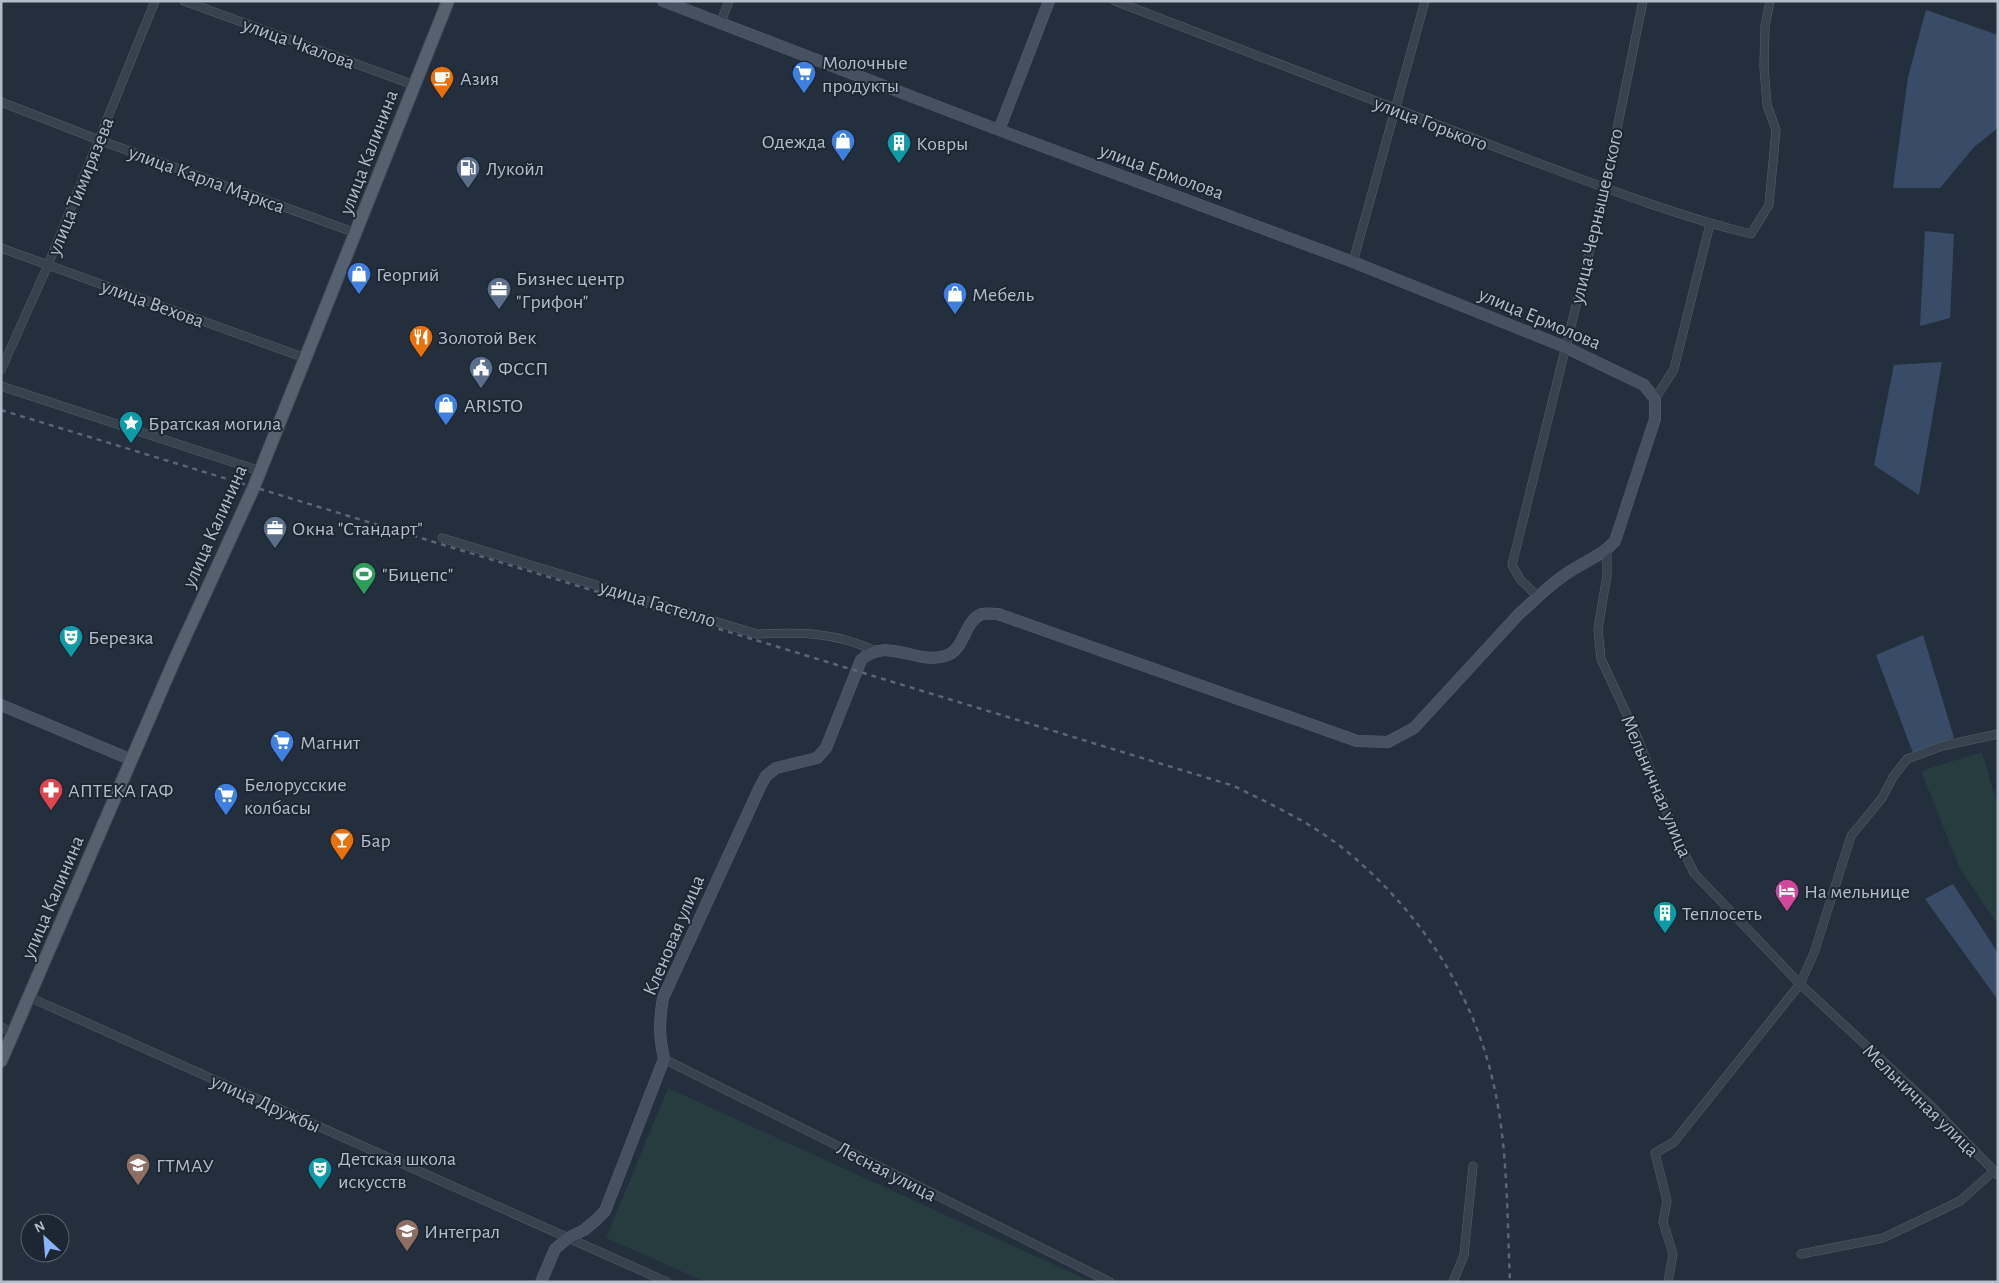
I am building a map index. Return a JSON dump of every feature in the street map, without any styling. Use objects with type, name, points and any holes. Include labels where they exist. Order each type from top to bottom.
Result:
[{"type":"main road","name":"улица Калинина","points":[[1,1060],[260,471],[448,1]]},
{"type":"street","name":"улица Тимирязева","points":[[1,370],[48,265],[155,1]]},
{"type":"street","name":"улица Чкалова","points":[[184,1],[414,86]]},
{"type":"street","name":"улица Ермолова","points":[[663,1],[999,130],[1353,262],[1565,347],[1644,385],[1654,399]]},
{"type":"street","points":[[720,24],[728,1]]},
{"type":"street","points":[[999,130],[1049,1]]},
{"type":"street","name":"улица Горького","points":[[1115,1],[1289,66],[1395,110],[1605,188],[1710,224],[1751,234],[1769,205],[1776,130],[1767,105],[1764,66],[1765,26],[1770,1]]},
{"type":"street","points":[[1353,262],[1425,1]]},
{"type":"street","name":"улица Чернышевского","points":[[1538,597],[1520,579],[1512,565],[1605,188],[1644,1]]},
{"type":"street","name":"улица Карла Маркса","points":[[1,102],[98,140],[356,233]]},
{"type":"street","points":[[876,651],[894,650],[930,658],[946,656],[957,650],[970,624],[982,614],[998,614],[1357,741],[1388,742],[1414,728],[1519,614],[1538,597],[1565,574],[1607,551],[1615,541],[1655,419],[1654,399],[1674,368],[1710,224]]},
{"type":"street","name":"улица Вехова","points":[[1,248],[305,358]]},
{"type":"street","points":[[1,386],[260,471]]},
{"type":"street","name":"удица Гастелло","points":[[442,538],[757,634],[803,632],[852,640],[876,651]]},
{"type":"street","name":"Мельничная улица","points":[[1607,551],[1606,576],[1598,629],[1601,659],[1635,732],[1678,840],[1694,873],[1800,984],[1929,1104],[1996,1173]]},
{"type":"street","name":"Кленовая улица","points":[[664,1059],[659,1036],[659,1021],[663,998],[760,787],[766,776],[776,768],[817,758],[826,748],[861,660],[867,654],[876,651]]},
{"type":"street","points":[[1,705],[132,760]]},
{"type":"street","points":[[1668,1282],[1673,1254],[1663,1222],[1667,1201],[1655,1153],[1674,1142],[1800,984],[1814,954],[1851,836],[1882,798],[1902,765],[1907,759],[1942,746],[1998,734]]},
{"type":"street","name":"улица Дружбы","points":[[29,997],[667,1282]]},
{"type":"street","points":[[1,1027],[14,1032]]},
{"type":"street","points":[[541,1282],[555,1249],[568,1238],[584,1230],[605,1211],[664,1059]]},
{"type":"street","name":"Лесная улица","points":[[664,1059],[1107,1281]]},
{"type":"street","points":[[1453,1282],[1464,1255],[1473,1166]]},
{"type":"street","points":[[1801,1254],[1883,1238],[1960,1201],[1996,1173]]},
{"type":"green space","points":[[1982,752],[1998,807],[1998,925],[1960,869],[1921,771]]},
{"type":"green space","points":[[668,1088],[1092,1282],[706,1282],[606,1238]]},
{"type":"water","points":[[1926,10],[1998,35],[1998,128],[1974,147],[1940,188],[1893,188],[1908,77]]},
{"type":"water","points":[[1925,231],[1954,234],[1950,318],[1920,326]]},
{"type":"water","points":[[1942,362],[1919,495],[1874,465],[1894,365]]},
{"type":"water","points":[[1923,635],[1954,738],[1913,753],[1876,655]]},
{"type":"water","points":[[1953,884],[1998,953],[1998,1000],[1925,899]]},
{"type":"railway","points":[[1,410],[1234,786],[1277,807],[1319,831],[1345,850],[1397,899],[1440,956],[1458,986],[1473,1018],[1485,1052],[1499,1110],[1506,1183],[1510,1282]]},
{"type":"place","name":"Молочные продукты","points":[[804,94]]},
{"type":"place","name":"Азия","points":[[442,99]]},
{"type":"place","name":"Одежда","points":[[843,162]]},
{"type":"place","name":"Ковры","points":[[899,164]]},
{"type":"place","name":"Лукойл","points":[[468,189]]},
{"type":"place","name":"Георгий","points":[[359,295]]},
{"type":"place","name":"Бизнес центр \"Грифон\"","points":[[499,310]]},
{"type":"place","name":"Мебель","points":[[955,315]]},
{"type":"place","name":"Золотой Век","points":[[421,358]]},
{"type":"place","name":"ФССП","points":[[481,389]]},
{"type":"place","name":"ARISTO","points":[[446,426]]},
{"type":"place","name":"Братская могила","points":[[131,444]]},
{"type":"place","name":"Окна \"Стандарт\"","points":[[275,549]]},
{"type":"place","name":"\"Бицепс\"","points":[[364,595]]},
{"type":"place","name":"Березка","points":[[71,658]]},
{"type":"place","name":"Магнит","points":[[282,763]]},
{"type":"place","name":"АПТЕКА ГАФ","points":[[51,811]]},
{"type":"place","name":"Белорусские колбасы","points":[[226,816]]},
{"type":"place","name":"Бар","points":[[342,861]]},
{"type":"place","name":"На мельнице","points":[[1787,912]]},
{"type":"place","name":"Теплосеть","points":[[1665,934]]},
{"type":"place","name":"ГТМАУ","points":[[138,1186]]},
{"type":"place","name":"Детская школа искусств","points":[[320,1190]]},
{"type":"place","name":"Интеграл","points":[[407,1252]]}]
